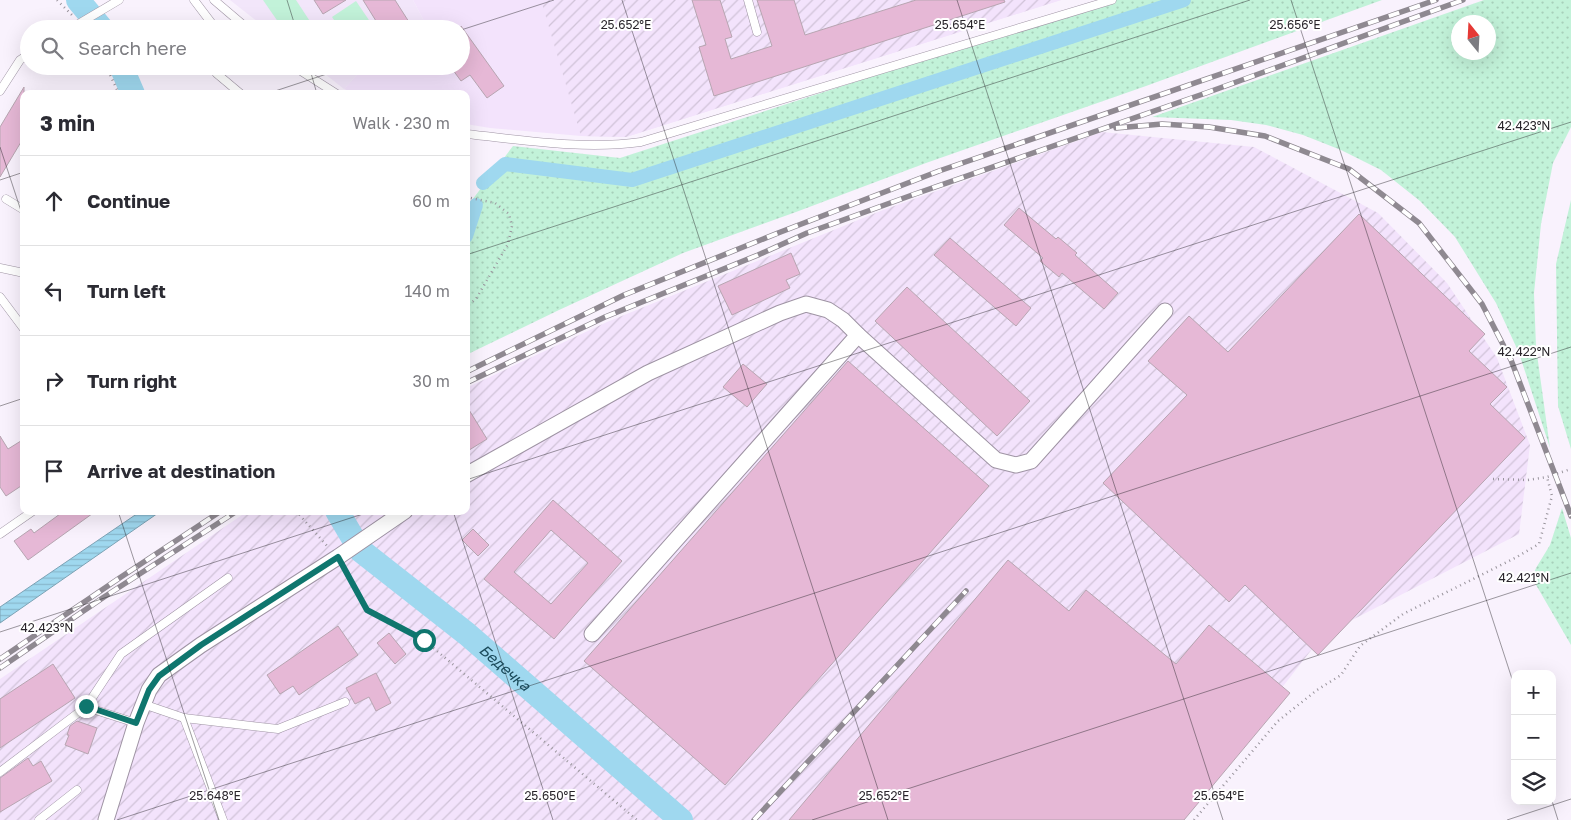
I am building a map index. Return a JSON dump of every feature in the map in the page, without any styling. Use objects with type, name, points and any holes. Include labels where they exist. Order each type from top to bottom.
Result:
[{"type":"street","points":[[470,473],[648,373],[780,313],[806,304],[828,310],[844,320],[858,336],[996,460],[1016,465],[1031,461],[1165,311]]},
{"type":"street","points":[[592,634],[858,336]]},
{"type":"street","points":[[106,820],[136,723],[149,690],[159,676],[201,645],[341,555],[399,515]]},
{"type":"lane","points":[[194,0],[209,20]]},
{"type":"lane","points":[[214,0],[237,20]]},
{"type":"lane","points":[[748,0],[757,32]]},
{"type":"lane","points":[[470,134],[585,146],[641,142],[1112,0]]},
{"type":"lane","points":[[85,20],[117,1]]},
{"type":"lane","points":[[0,91],[20,60]]},
{"type":"lane","points":[[217,75],[236,90]]},
{"type":"lane","points":[[307,75],[331,90]]},
{"type":"lane","points":[[6,199],[20,208]]},
{"type":"lane","points":[[0,268],[20,272]]},
{"type":"lane","points":[[0,297],[20,324]]},
{"type":"lane","points":[[0,534],[27,515]]},
{"type":"lane","points":[[0,772],[86,706],[121,654],[228,578]]},
{"type":"lane","points":[[144,704],[184,718],[278,729],[345,702]]},
{"type":"lane","points":[[86,706],[136,723]]},
{"type":"lane","points":[[184,718],[223,820]]},
{"type":"lane","points":[[39,820],[77,790]]},
{"type":"path","points":[[57,0],[77,20]]},
{"type":"path","points":[[110,75],[117,90]]},
{"type":"path","points":[[470,198],[495,203],[509,214],[512,226],[508,244],[476,299],[470,304]]},
{"type":"path","points":[[1493,479],[1528,480],[1547,477],[1571,468]]},
{"type":"path","points":[[1194,820],[1278,721],[1317,690],[1341,675],[1360,646],[1403,614],[1539,544],[1552,496],[1547,477]]},
{"type":"path","points":[[300,515],[341,555],[367,610],[424,640],[637,820]]},
{"type":"shaded area","points":[[230,0],[413,0],[423,20],[256,20]]},
{"type":"shaded area","points":[[413,0],[1061,0],[626,137],[581,136],[470,125],[470,90],[344,89],[357,75],[470,75],[470,20],[423,20]]},
{"type":"shaded area","points":[[541,0],[1061,0],[626,137],[581,136]]},
{"type":"shaded area","points":[[326,75],[357,75],[344,89]]},
{"type":"shaded area","points":[[1102,132],[1254,147],[1378,213],[1447,283],[1497,358],[1530,445],[1519,534],[1323,635],[1179,820],[0,820],[0,679],[242,515],[470,515],[470,386],[607,322],[883,210]]},
{"type":"green space","points":[[263,0],[296,0],[309,20],[277,20]]},
{"type":"green space","points":[[1108,0],[1382,0],[1146,86],[926,163],[683,253],[470,353],[470,203],[513,146],[620,158]]},
{"type":"green space","points":[[1484,0],[1571,0],[1571,127],[1553,163],[1541,224],[1534,293],[1536,347],[1550,448],[1519,353],[1496,303],[1455,237],[1420,201],[1381,170],[1341,150],[1303,135],[1266,125],[1231,120],[1152,117]]},
{"type":"green space","points":[[356,1],[369,20],[334,20],[332,17]]},
{"type":"green space","points":[[1571,200],[1571,449],[1558,406],[1556,264]]},
{"type":"green space","points":[[1562,508],[1571,538],[1571,645],[1532,578],[1550,545]]},
{"type":"water","points":[[135,515],[155,515],[0,623],[0,607]]},
{"type":"building","points":[[314,0],[346,0],[323,14]]},
{"type":"building","points":[[363,0],[395,0],[408,20],[375,20]]},
{"type":"building","points":[[692,0],[720,0],[732,37],[725,39],[731,59],[772,46],[757,0],[794,0],[805,35],[916,0],[1004,0],[1005,2],[714,96],[699,47],[706,45]]},
{"type":"building","points":[[470,39],[504,86],[487,98],[470,75]]},
{"type":"building","points":[[457,75],[470,75],[461,81]]},
{"type":"building","points":[[20,94],[20,144],[0,177],[0,127]]},
{"type":"building","points":[[1019,208],[1056,239],[1058,237],[1077,253],[1075,255],[1118,293],[1104,309],[1062,273],[1059,277],[1040,261],[1043,258],[1004,225]]},
{"type":"building","points":[[1359,214],[1485,334],[1469,351],[1507,387],[1490,404],[1525,438],[1318,655],[1245,585],[1229,602],[1103,483],[1187,395],[1148,361],[1189,316],[1228,352]]},
{"type":"building","points":[[950,238],[1031,308],[1016,326],[934,255]]},
{"type":"building","points":[[791,253],[800,274],[786,280],[790,288],[732,315],[718,286]]},
{"type":"building","points":[[907,287],[1030,401],[997,436],[875,321]]},
{"type":"building","points":[[848,361],[989,486],[725,785],[584,661]]},
{"type":"building","points":[[743,364],[767,384],[747,407],[723,387]]},
{"type":"building","points":[[470,411],[487,439],[470,450]]},
{"type":"building","points":[[0,436],[8,449],[20,442],[20,487],[6,496],[0,487]]},
{"type":"building","points":[[553,500],[622,561],[554,639],[484,579]],"holes":[[[551,530],[588,563],[551,604],[514,572]]]},
{"type":"building","points":[[59,515],[90,515],[28,560],[14,541],[31,529],[34,533]]},
{"type":"building","points":[[473,529],[489,545],[478,556],[462,540]]},
{"type":"building","points":[[1008,560],[1069,611],[1086,590],[1176,664],[1209,625],[1290,693],[1184,820],[789,820]]},
{"type":"building","points":[[338,626],[358,655],[299,695],[293,686],[280,694],[267,675]]},
{"type":"building","points":[[389,633],[406,654],[395,664],[377,643]]},
{"type":"building","points":[[53,664],[75,698],[0,748],[0,699]]},
{"type":"building","points":[[376,673],[391,703],[376,711],[369,697],[355,704],[346,688]]},
{"type":"building","points":[[77,721],[97,728],[88,754],[65,745],[70,726]]},
{"type":"building","points":[[28,758],[33,766],[41,761],[52,781],[0,812],[0,778]]},
{"type":"waterway","name":"Бедечка","points":[[78,0],[95,20]]},
{"type":"waterway","points":[[483,183],[505,164],[632,180],[1184,0]]},
{"type":"waterway","name":"Бедечка","points":[[125,75],[131,90]]},
{"type":"waterway","points":[[470,224],[476,205]]},
{"type":"waterway","name":"Бедечка","points":[[339,515],[360,550],[467,634],[681,820]]},
{"type":"railway","points":[[470,370],[624,295],[939,171],[1436,0]]},
{"type":"railway","points":[[470,381],[605,317],[807,233],[1206,93],[1463,0]]},
{"type":"railway","points":[[1116,128],[1162,124],[1209,127],[1265,136],[1349,169],[1419,223],[1482,304],[1511,360],[1571,516]]},
{"type":"railway","points":[[0,659],[215,515]]},
{"type":"railway","points":[[0,668],[104,597],[231,515]]},
{"type":"railway","points":[[754,820],[966,591]]},
{"type":"route","points":[[86,706],[136,723],[149,690],[159,676],[201,645],[338,557],[367,610],[424,640]]}]
